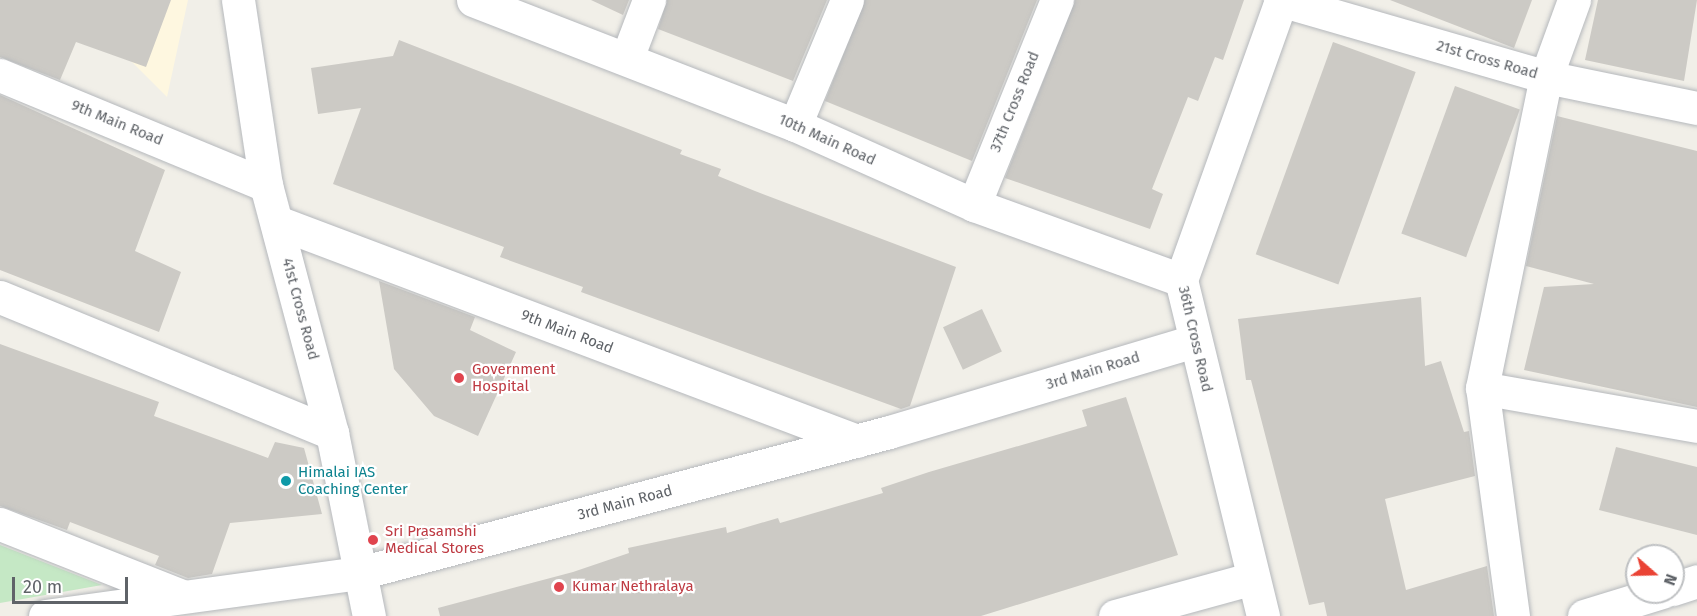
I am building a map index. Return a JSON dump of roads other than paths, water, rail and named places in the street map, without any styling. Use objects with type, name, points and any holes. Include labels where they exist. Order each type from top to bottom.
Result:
[{"type":"street","name":"41st Cross Road","points":[[238,0],[267,185],[332,433],[369,616]]},
{"type":"street","name":"10th Main Road","points":[[473,0],[795,125],[974,205],[1181,280]]},
{"type":"street","points":[[627,58],[649,0]]},
{"type":"street","points":[[795,125],[847,0]]},
{"type":"street","name":"37th Cross Road","points":[[974,205],[1057,0]]},
{"type":"street","name":"21st Cross Road","points":[[1280,0],[1546,77],[1697,108]]},
{"type":"street","name":"36th Cross Road","points":[[1263,616],[1250,579],[1181,280],[1280,0]]},
{"type":"street","points":[[1513,616],[1482,388],[1546,77],[1574,0]]},
{"type":"street","name":"9th Main Road","points":[[0,75],[267,185]]},
{"type":"street","name":"9th Main Road","points":[[277,222],[857,441]]},
{"type":"street","points":[[0,297],[332,433]]},
{"type":"street","name":"3rd Main Road","points":[[45,616],[360,573],[857,441],[1195,341]]},
{"type":"street","points":[[1482,388],[1697,426]]},
{"type":"street","points":[[0,524],[183,596]]},
{"type":"street","points":[[1115,616],[1250,579]]},
{"type":"street","points":[[1584,616],[1625,603]]},
{"type":"place","name":"Government Hospital","points":[[459,378]]},
{"type":"place","name":"Himalai IAS Coaching Center","points":[[286,481]]},
{"type":"place","name":"Sri Prasamshi Medical Stores","points":[[373,540]]},
{"type":"place","name":"Kumar Nethralaya","points":[[559,587]]}]
